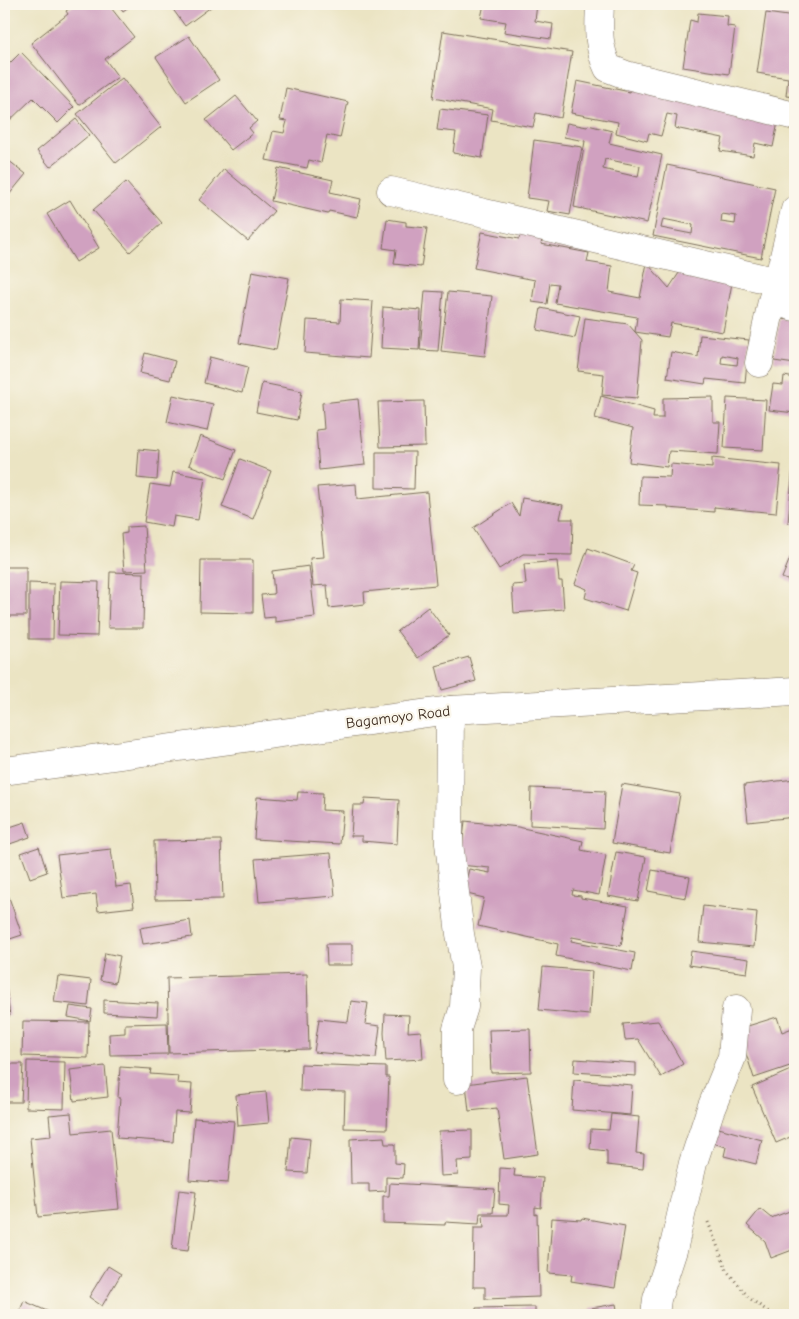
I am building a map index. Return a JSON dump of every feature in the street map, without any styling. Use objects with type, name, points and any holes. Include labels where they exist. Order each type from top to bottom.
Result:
[{"type":"main road","points":[[600,4],[599,36],[601,54],[608,68],[626,75],[795,116]]},
{"type":"main road","points":[[391,191],[782,297]]},
{"type":"main road","points":[[759,363],[782,297],[795,210]]},
{"type":"main road","name":"Bagamoyo Road","points":[[4,771],[450,710],[795,691]]},
{"type":"main road","points":[[450,710],[449,843],[466,967],[464,1008],[457,1029],[457,1080]]},
{"type":"main road","points":[[654,1315],[657,1299],[673,1250],[693,1163],[710,1111],[732,1057],[736,1009]]},
{"type":"path","points":[[706,1215],[726,1271],[749,1298],[773,1315]]},
{"type":"building","points":[[75,4],[108,4],[134,37],[105,59],[118,77],[79,105],[31,43],[68,14],[66,11]]},
{"type":"building","points":[[118,4],[133,4],[123,11]]},
{"type":"building","points":[[169,4],[215,4],[185,26]]},
{"type":"building","points":[[484,4],[537,4],[535,21],[553,24],[551,39],[504,32],[506,22],[481,18]]},
{"type":"building","points":[[698,13],[728,16],[727,26],[735,27],[729,74],[683,67],[690,20],[697,22]]},
{"type":"building","points":[[766,13],[795,17],[795,97],[786,96],[788,78],[757,73]]},
{"type":"building","points":[[443,31],[572,52],[561,118],[536,113],[533,127],[491,120],[493,109],[433,98]]},
{"type":"building","points":[[189,36],[219,80],[186,102],[156,57]]},
{"type":"building","points":[[21,52],[74,107],[58,123],[33,98],[4,126],[4,69]]},
{"type":"building","points":[[122,78],[161,127],[116,163],[77,114]]},
{"type":"building","points":[[577,81],[630,92],[632,82],[780,112],[773,147],[755,143],[753,156],[720,151],[723,138],[675,128],[677,116],[667,114],[661,136],[649,133],[647,141],[616,133],[618,122],[571,113]]},
{"type":"building","points":[[286,88],[348,102],[340,138],[327,135],[321,163],[309,160],[307,168],[266,160],[273,131],[284,133],[287,121],[280,120]]},
{"type":"building","points":[[236,96],[257,121],[249,128],[253,133],[231,150],[206,120]]},
{"type":"building","points":[[440,109],[488,115],[482,158],[453,153],[456,132],[437,130]]},
{"type":"building","points":[[76,119],[89,135],[50,167],[37,151]]},
{"type":"building","points":[[567,123],[587,127],[588,125],[612,131],[609,143],[662,155],[647,223],[574,207],[585,141],[564,137]],"holes":[[[605,159],[640,166],[638,177],[603,169]]]},
{"type":"building","points":[[534,140],[582,147],[570,215],[547,211],[549,201],[527,198]]},
{"type":"building","points":[[4,157],[26,174],[4,201]]},
{"type":"building","points":[[667,165],[775,188],[761,258],[653,236]],"holes":[[[722,214],[736,216],[735,224],[721,222]],[[663,219],[693,225],[692,234],[661,228]]]},
{"type":"building","points":[[278,168],[333,180],[330,192],[361,199],[357,217],[329,211],[328,214],[271,201]]},
{"type":"building","points":[[224,169],[274,211],[248,241],[199,200]]},
{"type":"building","points":[[126,182],[162,223],[130,252],[93,210]]},
{"type":"building","points":[[70,200],[99,248],[76,262],[47,214]]},
{"type":"building","points":[[387,219],[406,222],[406,226],[427,228],[421,267],[394,264],[396,250],[383,248]]},
{"type":"building","points":[[521,229],[543,233],[541,244],[589,253],[587,262],[612,266],[609,292],[640,298],[647,263],[669,288],[679,273],[732,283],[723,332],[671,323],[668,337],[635,332],[637,317],[555,303],[558,284],[550,283],[547,304],[532,302],[535,280],[474,268],[482,232],[519,239]]},
{"type":"building","points":[[252,271],[289,278],[276,350],[239,343]]},
{"type":"building","points":[[425,291],[443,292],[438,351],[420,350]]},
{"type":"building","points":[[448,292],[492,296],[485,356],[441,351]]},
{"type":"building","points":[[341,299],[373,301],[369,358],[305,353],[307,320],[340,322]]},
{"type":"building","points":[[383,307],[421,310],[419,350],[381,348]]},
{"type":"building","points":[[541,308],[580,316],[575,338],[537,330]]},
{"type":"building","points":[[585,318],[628,324],[642,340],[637,398],[602,395],[604,374],[578,371]]},
{"type":"building","points":[[779,319],[795,320],[795,364],[774,361]]},
{"type":"building","points":[[700,335],[749,340],[745,383],[706,379],[705,384],[667,378],[671,352],[698,357]],"holes":[[[722,355],[738,358],[737,365],[721,363]]]},
{"type":"building","points":[[145,353],[175,361],[170,380],[140,373]]},
{"type":"building","points":[[210,357],[248,367],[242,393],[204,383]]},
{"type":"building","points":[[784,376],[795,378],[795,413],[769,410],[773,384],[783,385]]},
{"type":"building","points":[[262,383],[302,391],[297,420],[256,412]]},
{"type":"building","points":[[173,395],[213,404],[207,431],[167,422]]},
{"type":"building","points":[[601,396],[654,411],[653,418],[663,418],[663,398],[713,397],[713,422],[720,422],[718,454],[669,451],[667,467],[629,462],[633,428],[595,418]]},
{"type":"building","points":[[727,398],[766,400],[763,450],[724,448]]},
{"type":"building","points":[[358,399],[365,465],[319,470],[316,430],[324,429],[322,403]]},
{"type":"building","points":[[424,401],[425,446],[380,447],[378,402]]},
{"type":"building","points":[[200,436],[236,450],[225,479],[189,465]]},
{"type":"building","points":[[139,449],[159,451],[157,480],[137,478]]},
{"type":"building","points":[[376,452],[415,452],[414,489],[376,488]]},
{"type":"building","points":[[712,458],[781,465],[776,513],[714,507],[714,512],[668,508],[668,506],[639,505],[640,476],[670,477],[671,464],[712,468]]},
{"type":"building","points":[[240,459],[271,471],[253,519],[222,507]]},
{"type":"building","points":[[793,465],[795,465],[795,524],[788,523]]},
{"type":"building","points":[[173,472],[205,478],[198,520],[174,516],[172,527],[144,522],[150,484],[170,487]]},
{"type":"building","points":[[356,484],[357,499],[427,492],[436,585],[364,592],[365,604],[329,608],[327,585],[313,586],[310,558],[324,557],[317,487]]},
{"type":"building","points":[[522,498],[563,505],[560,519],[573,519],[572,555],[523,554],[499,569],[473,528],[511,503],[519,516]]},
{"type":"building","points":[[144,526],[147,570],[124,571],[121,534],[127,533],[127,527]]},
{"type":"building","points":[[795,546],[795,583],[782,578]]},
{"type":"building","points":[[588,548],[634,565],[631,571],[637,573],[626,611],[585,598],[587,589],[575,584]]},
{"type":"building","points":[[201,560],[253,560],[253,613],[200,612]]},
{"type":"building","points":[[557,561],[559,581],[562,581],[564,609],[514,613],[512,585],[526,584],[524,564]]},
{"type":"building","points":[[309,566],[315,617],[275,622],[275,617],[264,618],[261,595],[274,594],[272,571]]},
{"type":"building","points":[[6,567],[26,567],[26,616],[6,616]]},
{"type":"building","points":[[110,572],[144,573],[143,628],[108,628]]},
{"type":"building","points":[[60,581],[99,582],[97,636],[58,635]]},
{"type":"building","points":[[29,583],[54,584],[53,639],[29,639]]},
{"type":"building","points":[[428,607],[449,635],[418,658],[397,631]]},
{"type":"building","points":[[469,657],[476,681],[442,690],[436,666]]},
{"type":"building","points":[[795,779],[795,817],[748,822],[744,785]]},
{"type":"building","points":[[622,784],[680,794],[670,853],[612,843]]},
{"type":"building","points":[[531,788],[605,791],[603,829],[530,825]]},
{"type":"building","points":[[298,792],[323,793],[322,810],[343,811],[340,844],[254,839],[257,797],[297,800]]},
{"type":"building","points":[[365,798],[399,800],[397,844],[362,841],[362,836],[351,836],[353,805],[364,805]]},
{"type":"building","points":[[465,821],[518,827],[583,841],[581,850],[606,855],[599,895],[573,890],[572,895],[628,906],[621,946],[572,937],[571,941],[635,953],[632,971],[556,956],[558,944],[478,926],[484,898],[463,893],[469,869],[490,873],[490,868],[460,865]]},
{"type":"building","points":[[25,822],[30,837],[4,846],[4,829]]},
{"type":"building","points":[[221,840],[223,899],[155,900],[154,841]]},
{"type":"building","points":[[39,847],[47,872],[30,878],[21,853]]},
{"type":"building","points":[[111,849],[116,887],[131,885],[134,907],[98,911],[96,894],[63,898],[57,855]]},
{"type":"building","points":[[616,852],[646,857],[638,901],[608,896]]},
{"type":"building","points":[[331,853],[335,896],[259,902],[255,859]]},
{"type":"building","points":[[652,870],[690,877],[686,898],[648,891]]},
{"type":"building","points":[[4,883],[22,935],[4,941]]},
{"type":"building","points":[[703,906],[757,912],[754,947],[699,942]]},
{"type":"building","points":[[190,920],[192,937],[143,944],[140,928]]},
{"type":"building","points":[[326,944],[352,944],[352,965],[327,965]]},
{"type":"building","points":[[691,951],[749,959],[747,973],[689,965]]},
{"type":"building","points":[[105,953],[120,956],[115,983],[100,980]]},
{"type":"building","points":[[543,967],[592,971],[589,1015],[539,1010]]},
{"type":"building","points":[[307,974],[309,1049],[169,1053],[167,978]]},
{"type":"building","points":[[58,976],[91,980],[88,1006],[54,1002]]},
{"type":"building","points":[[5,979],[10,1016],[4,1016]]},
{"type":"building","points":[[104,1000],[158,1003],[157,1016],[104,1013]]},
{"type":"building","points":[[351,1001],[368,1003],[365,1024],[380,1026],[376,1058],[314,1052],[319,1019],[348,1022]]},
{"type":"building","points":[[70,1006],[92,1009],[90,1021],[68,1017]]},
{"type":"building","points":[[385,1014],[409,1015],[408,1032],[421,1031],[423,1059],[386,1061]]},
{"type":"building","points":[[777,1017],[782,1032],[795,1027],[795,1060],[791,1062],[793,1065],[754,1078],[738,1029]]},
{"type":"building","points":[[23,1021],[89,1022],[88,1058],[22,1056]]},
{"type":"building","points":[[658,1021],[683,1064],[661,1077],[638,1039],[625,1040],[623,1024]]},
{"type":"building","points":[[167,1023],[168,1054],[110,1055],[109,1034],[125,1033],[125,1024]]},
{"type":"building","points":[[530,1029],[531,1072],[491,1073],[489,1030]]},
{"type":"building","points":[[575,1059],[636,1063],[636,1076],[574,1072]]},
{"type":"building","points":[[27,1061],[65,1062],[64,1109],[26,1108]]},
{"type":"building","points":[[4,1064],[23,1064],[21,1102],[4,1102]]},
{"type":"building","points":[[301,1064],[386,1067],[386,1077],[389,1077],[387,1129],[344,1128],[345,1092],[300,1091]]},
{"type":"building","points":[[105,1066],[108,1097],[74,1101],[70,1070]]},
{"type":"building","points":[[120,1067],[151,1069],[150,1074],[178,1076],[177,1083],[192,1084],[190,1113],[175,1112],[173,1142],[117,1138]]},
{"type":"building","points":[[795,1068],[795,1135],[776,1143],[752,1087]]},
{"type":"building","points":[[527,1076],[538,1154],[504,1159],[497,1108],[469,1111],[466,1084]]},
{"type":"building","points":[[574,1080],[632,1085],[630,1115],[572,1110]]},
{"type":"building","points":[[266,1092],[269,1123],[238,1126],[236,1095]]},
{"type":"building","points":[[71,1113],[73,1133],[111,1129],[119,1209],[38,1217],[30,1138],[51,1136],[49,1115]]},
{"type":"building","points":[[611,1114],[639,1117],[636,1153],[644,1154],[643,1169],[607,1165],[607,1151],[590,1149],[591,1129],[609,1130]]},
{"type":"building","points":[[194,1118],[234,1121],[228,1183],[189,1180]]},
{"type":"building","points":[[708,1125],[762,1140],[756,1164],[724,1156],[726,1147],[703,1140]]},
{"type":"building","points":[[472,1130],[472,1160],[457,1161],[458,1175],[441,1176],[439,1131]]},
{"type":"building","points":[[291,1137],[310,1139],[307,1173],[288,1172]]},
{"type":"building","points":[[384,1137],[385,1144],[395,1144],[395,1163],[404,1164],[403,1178],[386,1177],[386,1191],[369,1192],[369,1184],[351,1184],[350,1139]]},
{"type":"building","points":[[500,1168],[515,1169],[514,1176],[543,1178],[541,1208],[535,1207],[535,1215],[537,1214],[539,1297],[485,1299],[485,1287],[473,1287],[474,1228],[484,1228],[483,1215],[508,1215],[509,1205],[499,1204]]},
{"type":"building","points":[[390,1183],[495,1189],[493,1213],[480,1213],[479,1224],[445,1222],[445,1225],[383,1223],[383,1196],[389,1196]]},
{"type":"building","points":[[179,1190],[196,1192],[188,1251],[172,1249]]},
{"type":"building","points":[[760,1209],[771,1218],[795,1209],[795,1249],[771,1258],[765,1241],[747,1225]]},
{"type":"building","points":[[552,1218],[581,1220],[582,1218],[625,1226],[615,1288],[571,1281],[572,1275],[548,1273]]},
{"type":"building","points":[[108,1266],[121,1274],[102,1306],[89,1297]]},
{"type":"building","points":[[24,1301],[56,1315],[18,1315]]},
{"type":"building","points":[[616,1304],[618,1315],[577,1315],[576,1313],[591,1310],[591,1308]]},
{"type":"building","points":[[535,1307],[535,1315],[476,1315],[476,1308]]}]
